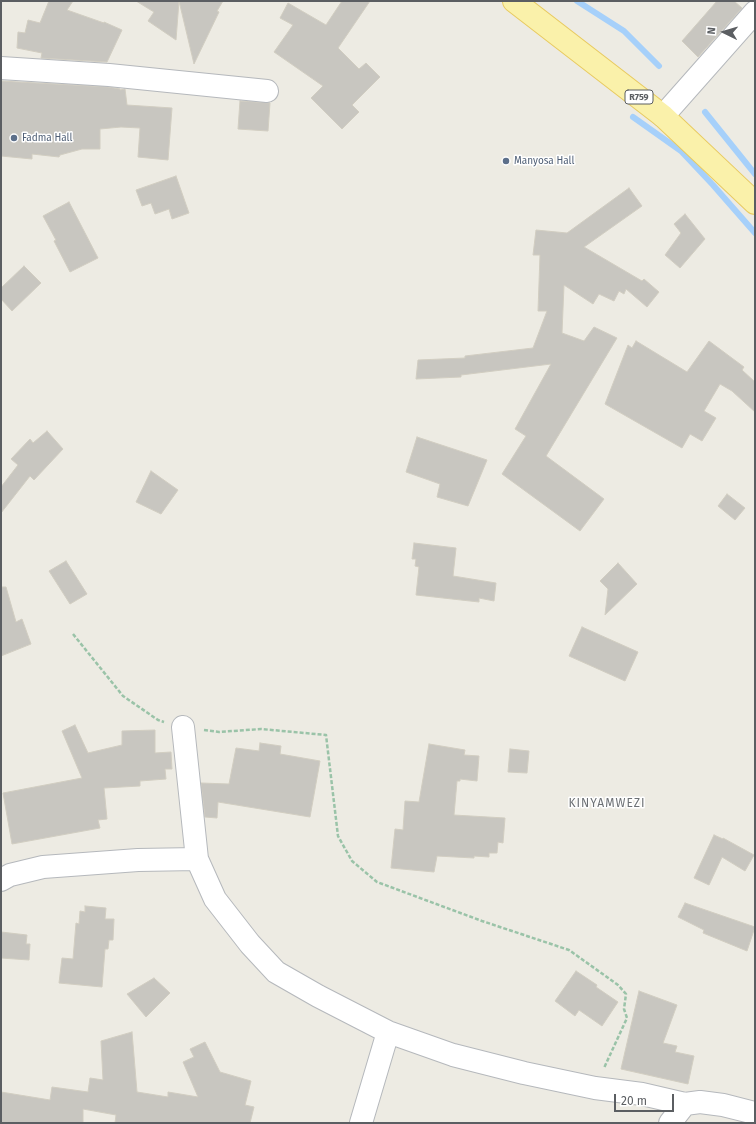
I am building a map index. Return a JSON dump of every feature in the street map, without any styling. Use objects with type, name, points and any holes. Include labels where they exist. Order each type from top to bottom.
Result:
[{"type":"main road","name":"R759","points":[[514,1],[663,116],[755,203]]},
{"type":"street","points":[[663,116],[755,12]]},
{"type":"street","points":[[1,68],[109,75],[267,91]]},
{"type":"street","points":[[183,727],[197,859],[215,899],[250,944],[276,972],[318,996],[388,1032],[453,1055],[524,1073],[595,1088],[642,1094],[685,1104],[700,1102],[723,1105],[755,1113]]},
{"type":"street","points":[[1,880],[10,875],[43,867],[138,860],[197,859]]},
{"type":"street","points":[[361,1123],[388,1032]]},
{"type":"street","points":[[670,1123],[685,1104]]},
{"type":"path","points":[[73,634],[123,696],[158,720],[183,727],[220,732],[260,729],[326,735],[338,836],[352,861],[378,882],[569,950],[618,985],[626,994],[624,1009],[627,1018],[595,1088]]},
{"type":"building","points":[[49,1],[73,1],[67,10],[104,22],[122,30],[107,62],[41,58],[42,53],[17,48],[18,32],[25,33],[28,20],[40,23]]},
{"type":"building","points":[[136,1],[179,1],[176,40],[148,21],[154,12]]},
{"type":"building","points":[[179,1],[223,1],[217,11],[219,12],[194,64]]},
{"type":"building","points":[[342,1],[370,1],[338,48],[359,69],[366,63],[380,77],[352,105],[359,112],[342,129],[311,98],[323,86],[274,52],[293,25],[280,18],[288,3],[326,25]]},
{"type":"building","points":[[717,1],[734,1],[742,8],[698,57],[682,41]]},
{"type":"building","points":[[1,81],[108,87],[120,90],[125,89],[127,105],[172,108],[168,160],[138,157],[140,128],[121,127],[100,129],[100,149],[82,149],[60,155],[59,157],[32,154],[32,159],[1,156]]},
{"type":"building","points":[[240,101],[270,103],[268,131],[238,129]]},
{"type":"building","points":[[176,176],[189,213],[172,219],[169,209],[155,214],[151,203],[142,206],[136,190]]},
{"type":"building","points":[[629,188],[642,206],[584,247],[642,281],[644,279],[659,292],[647,307],[626,289],[624,294],[619,291],[614,301],[599,294],[593,304],[564,285],[562,333],[584,341],[594,327],[617,338],[546,456],[604,499],[580,531],[502,474],[526,436],[515,429],[551,364],[461,375],[461,377],[416,379],[418,360],[465,358],[465,356],[533,348],[547,311],[538,311],[540,255],[533,255],[536,230],[567,233]]},
{"type":"building","points":[[69,202],[98,258],[70,272],[54,241],[56,240],[43,216]]},
{"type":"building","points":[[685,214],[705,239],[680,268],[665,255],[681,233],[674,224]]},
{"type":"building","points":[[24,266],[41,283],[12,311],[1,299],[1,288]]},
{"type":"building","points":[[636,341],[687,372],[709,341],[744,367],[742,370],[755,382],[755,412],[732,391],[720,384],[704,411],[716,418],[702,441],[690,434],[682,448],[605,404],[628,345],[632,348]]},
{"type":"building","points":[[47,431],[63,449],[34,480],[30,476],[1,513],[1,487],[18,465],[11,459],[30,439],[33,443]]},
{"type":"building","points":[[417,437],[487,460],[468,506],[437,497],[440,484],[406,472]]},
{"type":"building","points":[[151,471],[178,490],[161,514],[136,502]]},
{"type":"building","points":[[727,494],[745,508],[735,520],[718,506]]},
{"type":"building","points":[[414,543],[456,548],[453,576],[496,583],[494,601],[479,598],[479,602],[416,595],[419,567],[415,566],[416,559],[412,559]]},
{"type":"building","points":[[66,561],[87,594],[70,604],[49,571]]},
{"type":"building","points":[[618,563],[637,584],[605,615],[608,589],[600,581]]},
{"type":"building","points":[[1,587],[6,587],[16,622],[22,619],[31,644],[1,656]]},
{"type":"building","points":[[582,627],[638,652],[625,681],[569,656]]},
{"type":"building","points":[[75,725],[88,753],[122,745],[122,731],[155,730],[155,753],[171,752],[172,769],[165,769],[166,779],[140,781],[140,786],[104,788],[107,819],[98,820],[100,828],[12,844],[3,793],[82,778],[62,731]]},
{"type":"building","points":[[260,743],[281,746],[280,754],[320,761],[310,817],[218,802],[217,818],[205,817],[201,783],[229,784],[236,748],[259,751]]},
{"type":"building","points":[[429,744],[465,750],[464,755],[479,756],[477,781],[460,779],[460,781],[457,781],[454,815],[505,818],[503,843],[498,842],[497,853],[489,853],[489,857],[474,856],[474,858],[437,856],[434,872],[391,868],[395,829],[403,830],[405,801],[419,802]]},
{"type":"building","points":[[510,749],[529,751],[527,773],[508,772]]},
{"type":"building","points":[[714,835],[723,838],[754,855],[745,871],[722,857],[709,885],[694,878]]},
{"type":"building","points":[[685,903],[755,927],[747,951],[703,933],[704,930],[678,917]]},
{"type":"building","points":[[85,906],[106,908],[105,919],[114,919],[113,940],[109,940],[108,949],[105,949],[102,987],[59,983],[62,958],[73,959],[76,923],[79,924],[80,911],[85,912]]},
{"type":"building","points":[[1,932],[27,935],[26,944],[30,944],[29,960],[1,958]]},
{"type":"building","points":[[576,971],[597,985],[596,987],[618,1002],[602,1026],[579,1010],[575,1016],[555,1001]]},
{"type":"building","points":[[154,978],[170,993],[146,1017],[127,994]]},
{"type":"building","points":[[639,991],[677,1005],[663,1043],[677,1046],[675,1052],[694,1056],[688,1084],[621,1069]]},
{"type":"building","points":[[132,1032],[137,1092],[168,1097],[168,1092],[198,1097],[183,1062],[194,1057],[190,1049],[205,1042],[220,1072],[251,1081],[245,1105],[254,1107],[250,1123],[115,1123],[116,1115],[83,1109],[83,1123],[1,1123],[1,1092],[50,1100],[52,1087],[88,1092],[90,1078],[103,1080],[101,1041]]},
{"type":"waterway","points":[[577,1],[624,31],[659,66]]},
{"type":"waterway","points":[[705,112],[755,174]]},
{"type":"waterway","points":[[633,117],[681,151],[755,233]]},
{"type":"place","name":"Fadma Hall","points":[[14,138]]},
{"type":"place","name":"Manyosa Hall","points":[[506,161]]},
{"type":"district","name":"KINYAMWEZI","points":[[607,804]]}]
